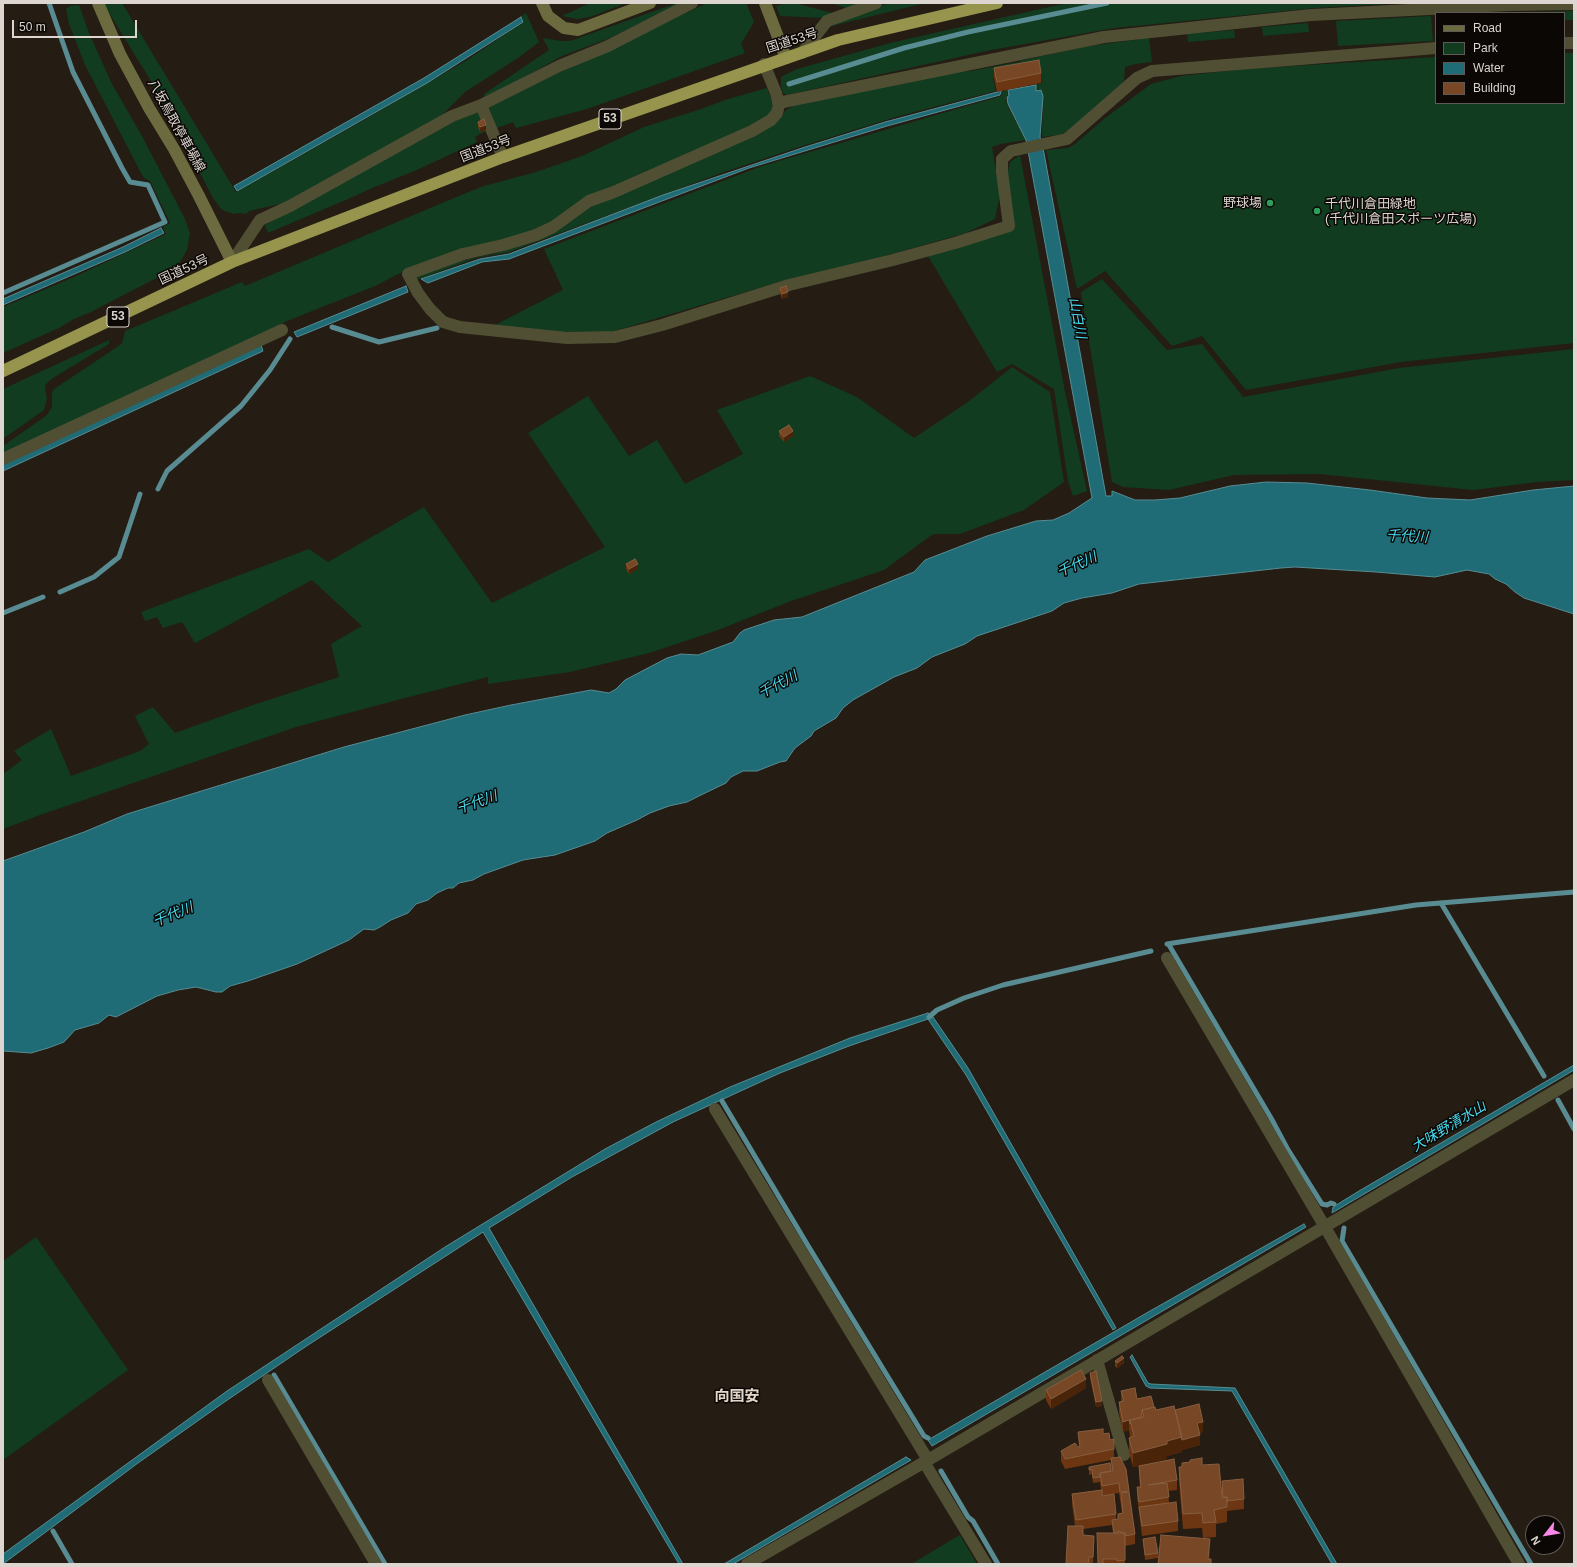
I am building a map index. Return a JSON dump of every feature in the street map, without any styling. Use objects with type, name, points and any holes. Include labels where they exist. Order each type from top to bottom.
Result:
[{"type":"highway","name":"国道53号","points":[[3,371],[232,262],[503,157],[764,64],[802,53],[838,40],[997,3]]},
{"type":"main road","name":"八坂鳥取停車場線","points":[[98,3],[120,54],[149,108],[174,149],[232,262]]},
{"type":"main road","points":[[542,3],[548,16],[564,28],[578,30],[650,3]]},
{"type":"main road","points":[[765,3],[786,58]]},
{"type":"street","points":[[232,262],[260,220],[290,206],[452,116],[481,105],[559,66],[608,46],[692,3]]},
{"type":"street","points":[[802,53],[827,21],[876,3]]},
{"type":"street","points":[[778,103],[1104,37],[1311,15],[1508,5],[1574,4]]},
{"type":"street","points":[[764,64],[778,103],[777,113],[771,120],[763,125],[614,192],[589,201],[553,227],[536,235],[504,245],[463,254],[408,274],[418,293],[430,310],[444,322],[460,327],[567,338],[615,338],[790,285],[892,260],[955,243],[1009,226],[1002,172],[1002,159],[1011,151],[1067,139],[1137,78],[1152,71],[1435,48]]},
{"type":"street","points":[[481,105],[503,157]]},
{"type":"street","points":[[3,459],[282,330]]},
{"type":"street","points":[[1167,958],[1325,1227],[1519,1564]]},
{"type":"street","points":[[747,1564],[926,1461],[1574,1080]]},
{"type":"street","points":[[715,1109],[986,1564]]},
{"type":"street","points":[[1097,1360],[1124,1455]]},
{"type":"street","points":[[268,1380],[376,1564]]},
{"type":"green space","points":[[103,3],[122,3],[236,192],[467,60],[523,22],[522,16],[526,13],[539,42],[518,58],[465,92],[441,116],[288,202],[249,211],[246,214],[234,214],[222,210],[213,198],[159,94]]},
{"type":"green space","points":[[590,3],[626,3],[590,17],[577,19],[562,16]]},
{"type":"green space","points":[[677,3],[682,3],[610,38],[562,56],[485,99],[484,94],[549,50],[543,38],[570,41]]},
{"type":"green space","points":[[707,3],[746,3],[754,22],[741,44],[745,53],[587,109],[516,128],[513,122],[497,128],[488,106]]},
{"type":"green space","points":[[786,3],[795,3],[832,13],[825,18],[780,16],[776,6]]},
{"type":"green space","points":[[830,3],[865,3],[850,9]]},
{"type":"green space","points":[[889,3],[925,3],[828,27],[836,23]]},
{"type":"green space","points":[[1067,3],[1407,3],[1315,8],[1115,28],[991,50],[787,95],[783,93],[781,87],[781,77],[797,69],[890,43]]},
{"type":"green space","points":[[79,5],[89,33],[112,84],[142,136],[185,219],[190,233],[187,250],[180,262],[164,274],[59,328],[3,353],[3,307],[74,277],[166,234],[163,227],[170,223],[150,181],[144,178],[141,173],[85,65],[69,24],[66,9],[70,6]]},
{"type":"green space","points":[[1574,11],[1574,20],[1565,20],[1565,12],[1537,12]]},
{"type":"green space","points":[[1431,16],[1433,41],[1338,46],[1336,21]]},
{"type":"green space","points":[[1308,23],[1309,32],[1263,36],[1262,27]]},
{"type":"green space","points":[[1234,30],[1235,38],[1188,42],[1187,34]]},
{"type":"green space","points":[[1149,38],[1152,62],[1125,67],[1124,84],[1064,134],[1042,137],[1043,96],[1041,89],[1037,90],[1036,85],[1042,83],[1039,70],[1021,73],[1019,61],[1089,46]]},
{"type":"green space","name":"千代川倉田緑地 (千代川倉田スポーツ広場)","points":[[1565,53],[1574,53],[1574,343],[1401,362],[1246,390],[1202,336],[1172,346],[1105,271],[1077,289],[1046,150],[1068,148],[1075,144],[1105,118],[1151,84],[1181,76],[1245,69],[1435,57],[1435,104],[1565,104]]},
{"type":"green space","points":[[1017,62],[1019,73],[993,78],[996,91],[899,116],[796,148],[724,172],[509,252],[476,258],[416,280],[417,276],[447,264],[496,253],[581,213],[596,204],[769,127],[778,121],[785,111],[793,106],[946,73],[971,71]]},
{"type":"green space","points":[[767,88],[772,101],[773,110],[761,122],[545,227],[408,269],[375,286],[287,321],[264,334],[3,455],[3,446],[47,415],[52,407],[52,393],[54,389],[122,343],[125,331],[242,282],[245,286],[484,186],[536,172],[582,156],[644,127],[728,99]]},
{"type":"green space","points":[[1007,90],[1007,105],[1026,140],[992,147],[1000,194],[995,219],[966,233],[860,263],[779,282],[611,332],[550,332],[495,325],[563,290],[544,249],[762,166],[1001,96],[1001,92]]},
{"type":"green space","points":[[477,112],[488,130],[475,137],[477,142],[419,169],[268,233],[265,225],[445,125]]},
{"type":"green space","points":[[1020,155],[1065,392],[1087,491],[1073,496],[1068,481],[1054,389],[1012,364],[997,372],[928,256],[1014,230],[1007,176],[1010,162]]},
{"type":"green space","points":[[1102,279],[1167,350],[1202,344],[1243,397],[1399,368],[1574,349],[1574,480],[1537,482],[1473,490],[1319,474],[1234,475],[1169,490],[1123,487],[1112,482],[1081,292]]},
{"type":"green space","points":[[109,340],[109,344],[53,378],[46,384],[45,389],[47,399],[44,410],[3,439],[3,389]]},
{"type":"green space","points":[[1012,367],[1050,392],[1064,482],[1024,510],[960,534],[933,534],[884,570],[791,601],[718,630],[649,653],[570,672],[488,684],[488,677],[296,727],[3,829],[3,774],[22,760],[14,751],[51,729],[71,776],[140,751],[149,744],[135,716],[153,707],[175,733],[253,705],[339,677],[331,644],[362,626],[312,580],[195,643],[182,622],[163,628],[157,617],[145,621],[141,612],[309,549],[328,562],[424,507],[492,603],[605,547],[528,433],[588,396],[629,456],[657,440],[685,484],[743,454],[717,410],[810,376],[857,397],[914,438],[968,402]]},
{"type":"green space","points":[[36,1237],[128,1370],[3,1460],[3,1261]]},
{"type":"green space","points":[[960,1535],[977,1564],[911,1564]]},
{"type":"water","points":[[521,17],[523,22],[427,83],[237,191],[234,186],[424,78]]},
{"type":"water","name":"千代川","points":[[1036,85],[1036,91],[1041,90],[1043,96],[1040,137],[1106,496],[1112,496],[1112,491],[1135,500],[1180,498],[1230,486],[1266,482],[1307,483],[1427,498],[1470,500],[1533,490],[1574,486],[1574,614],[1524,598],[1506,584],[1495,579],[1489,574],[1467,570],[1435,577],[1295,567],[1281,568],[1139,584],[1112,593],[1082,598],[1064,603],[1052,611],[977,636],[965,644],[932,657],[917,668],[894,677],[853,700],[843,708],[836,718],[814,731],[811,736],[795,748],[786,761],[757,771],[743,771],[731,777],[726,783],[687,802],[669,806],[650,813],[607,833],[595,841],[555,855],[523,860],[484,874],[473,880],[459,883],[453,888],[448,888],[437,893],[428,900],[416,904],[408,913],[391,920],[374,930],[364,929],[349,940],[297,964],[230,986],[222,992],[196,987],[178,990],[157,996],[116,1017],[109,1015],[99,1023],[75,1030],[64,1042],[48,1048],[31,1053],[3,1051],[3,861],[84,832],[127,814],[344,747],[465,715],[511,705],[591,690],[609,693],[616,689],[625,680],[667,658],[681,654],[698,655],[733,642],[744,630],[774,620],[802,617],[914,572],[925,560],[987,536],[1036,521],[1053,520],[1069,513],[1092,498],[1026,140],[1008,104],[1007,97],[1009,96],[1008,90]]},
{"type":"water","points":[[1001,91],[1000,95],[887,126],[749,168],[509,259],[482,262],[428,283],[421,279],[480,259],[509,254],[663,195],[802,148],[885,122]]},
{"type":"water","points":[[161,228],[164,233],[125,252],[3,305],[3,299],[123,247]]},
{"type":"water","points":[[406,286],[408,292],[297,337],[294,332]]},
{"type":"water","points":[[261,345],[263,351],[3,471],[3,463]]},
{"type":"water","points":[[928,1013],[933,1017],[968,1068],[1116,1328],[1113,1330],[966,1075],[928,1019],[849,1046],[780,1073],[673,1122],[572,1177],[489,1228],[683,1564],[679,1564],[483,1232],[305,1347],[223,1403],[138,1463],[3,1564],[3,1554],[227,1391],[445,1247],[605,1149],[656,1122],[730,1087],[850,1038]]},
{"type":"water","points":[[1574,1065],[1574,1070],[1332,1213],[1333,1207],[1359,1191]]},
{"type":"water","points":[[1304,1224],[1306,1227],[932,1446],[928,1440],[1150,1311]]},
{"type":"water","points":[[1132,1355],[1148,1383],[1151,1384],[1235,1388],[1337,1564],[1332,1564],[1232,1391],[1150,1388],[1146,1386],[1130,1357]]},
{"type":"water","points":[[906,1457],[911,1460],[733,1564],[724,1564]]},
{"type":"building","points":[[1039,60],[1041,73],[997,82],[994,68]]},
{"type":"building","points":[[484,119],[486,125],[480,127],[478,122]]},
{"type":"building","points":[[786,286],[788,292],[782,294],[780,288]]},
{"type":"building","points":[[789,425],[793,431],[784,437],[779,431]]},
{"type":"building","points":[[635,559],[638,564],[629,569],[626,564]]},
{"type":"building","points":[[1122,1356],[1124,1358],[1117,1363],[1115,1361]]},
{"type":"building","points":[[1081,1370],[1086,1379],[1051,1399],[1046,1390]]},
{"type":"building","points":[[1096,1371],[1102,1401],[1096,1402],[1090,1373]]},
{"type":"building","points":[[1135,1388],[1137,1399],[1151,1396],[1154,1407],[1142,1410],[1142,1417],[1130,1420],[1130,1424],[1129,1420],[1123,1422],[1119,1402],[1124,1401],[1121,1391]]},
{"type":"building","points":[[1199,1404],[1203,1422],[1197,1423],[1200,1435],[1182,1440],[1175,1410]]},
{"type":"building","points":[[1174,1406],[1182,1437],[1167,1441],[1167,1444],[1133,1453],[1129,1438],[1134,1436],[1130,1420],[1144,1417],[1142,1410],[1155,1407],[1156,1410]]},
{"type":"building","points":[[1103,1429],[1103,1434],[1109,1433],[1110,1440],[1114,1439],[1114,1449],[1065,1459],[1061,1451],[1075,1443],[1078,1447],[1080,1447],[1078,1432]]},
{"type":"building","points":[[1120,1457],[1126,1469],[1129,1491],[1120,1492],[1119,1483],[1102,1486],[1100,1473],[1113,1471],[1111,1458]]},
{"type":"building","points":[[1202,1458],[1202,1465],[1219,1464],[1222,1498],[1227,1497],[1227,1507],[1214,1510],[1216,1522],[1203,1523],[1202,1513],[1183,1514],[1179,1467],[1182,1467],[1182,1463]]},
{"type":"building","points":[[1174,1459],[1177,1480],[1148,1485],[1167,1483],[1169,1497],[1139,1502],[1137,1487],[1141,1487],[1139,1466]]},
{"type":"building","points":[[1110,1463],[1111,1471],[1100,1473],[1100,1477],[1093,1478],[1092,1469],[1089,1470],[1089,1467]]},
{"type":"building","points":[[1243,1479],[1244,1499],[1227,1501],[1227,1497],[1223,1497],[1222,1481]]},
{"type":"building","points":[[1102,1490],[1102,1496],[1114,1494],[1116,1514],[1076,1520],[1072,1494]]},
{"type":"building","points":[[1129,1492],[1135,1534],[1125,1536],[1125,1533],[1121,1533],[1120,1531],[1114,1533],[1112,1520],[1118,1519],[1118,1514],[1123,1513],[1121,1493]]},
{"type":"building","points":[[1176,1502],[1178,1521],[1142,1526],[1139,1507]]},
{"type":"building","points":[[1068,1526],[1083,1526],[1083,1535],[1094,1536],[1093,1557],[1089,1557],[1088,1564],[1066,1564]]},
{"type":"building","points":[[1097,1533],[1125,1533],[1125,1560],[1117,1561],[1117,1559],[1103,1559],[1103,1564],[1098,1564]]},
{"type":"building","points":[[1161,1535],[1210,1539],[1208,1559],[1211,1559],[1211,1564],[1158,1564]]},
{"type":"building","points":[[1155,1537],[1158,1553],[1145,1555],[1143,1539]]},
{"type":"waterway","points":[[3,293],[165,222],[148,185],[130,182],[122,168],[73,72],[49,3]]},
{"type":"waterway","points":[[789,84],[904,48],[968,32],[1107,3]]},
{"type":"waterway","points":[[332,327],[379,342],[437,328]]},
{"type":"waterway","points":[[158,489],[167,471],[241,406],[270,370],[290,339]]},
{"type":"waterway","points":[[60,592],[94,577],[119,557],[140,494]]},
{"type":"waterway","points":[[3,613],[43,597]]},
{"type":"waterway","points":[[1167,944],[1416,905],[1574,892]]},
{"type":"waterway","points":[[1441,903],[1544,1076]]},
{"type":"waterway","points":[[1169,945],[1271,1118],[1287,1148],[1322,1204],[1334,1204]]},
{"type":"waterway","points":[[929,1017],[937,1010],[964,998],[1003,985],[1151,951]]},
{"type":"waterway","points":[[1558,1100],[1574,1129]]},
{"type":"waterway","points":[[722,1101],[924,1436],[928,1438]]},
{"type":"waterway","points":[[1344,1228],[1342,1241],[1531,1564]]},
{"type":"waterway","points":[[274,1375],[385,1564]]},
{"type":"waterway","points":[[941,1471],[998,1564]]},
{"type":"waterway","points":[[53,1531],[72,1564]]},
{"type":"place","name":"野球場","points":[[1270,203]]},
{"type":"place","name":"千代川倉田緑地 (千代川倉田スポーツ広場)","points":[[1317,211]]},
{"type":"district","name":"向国安","points":[[737,1397]]},
{"type":"water label","name":"山白川","points":[[1077,318]]},
{"type":"water label","name":"大味野清水山","points":[[1449,1127]]}]
